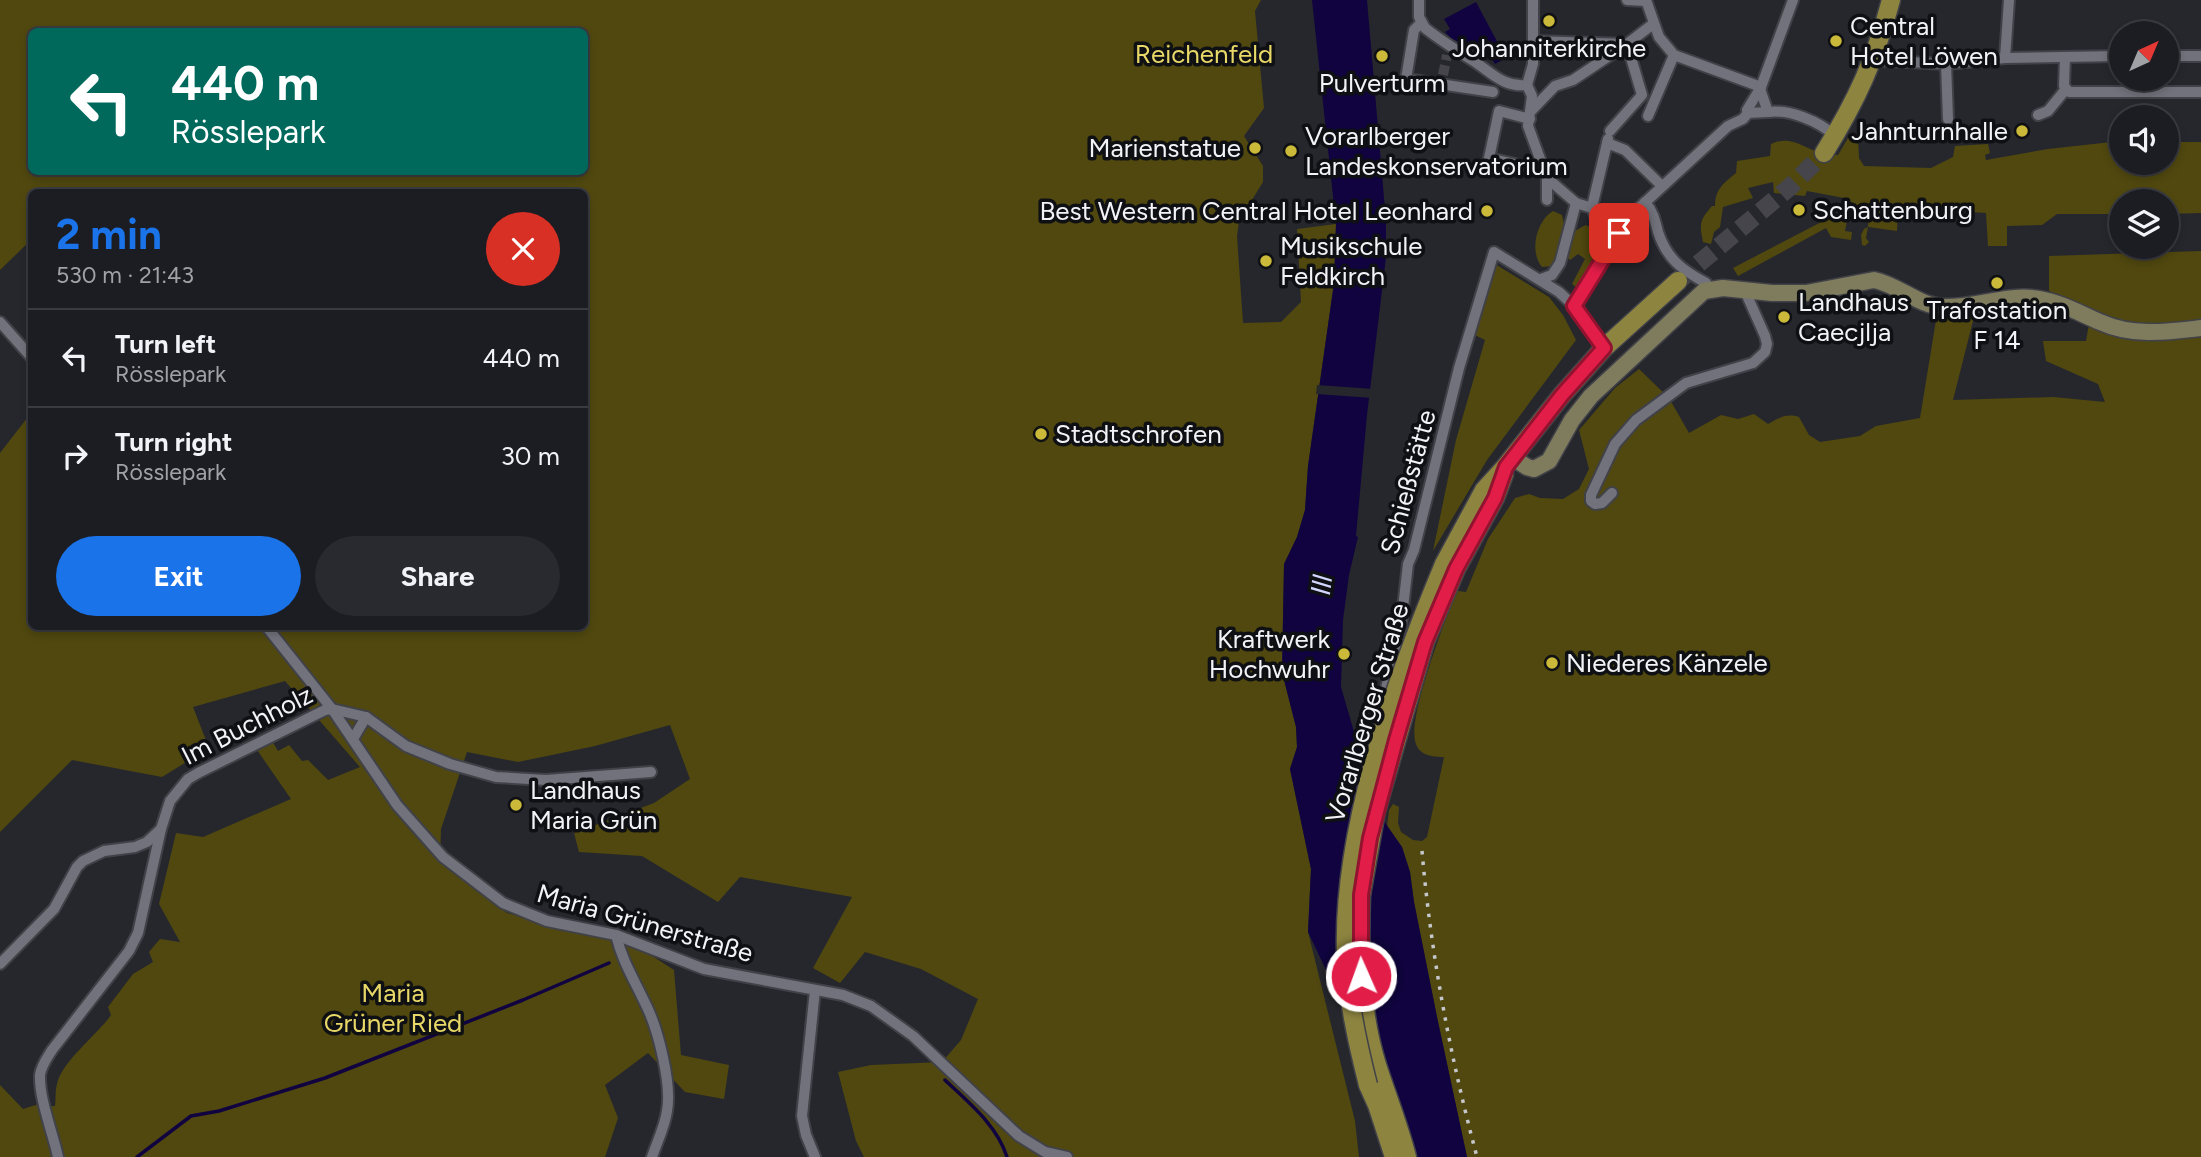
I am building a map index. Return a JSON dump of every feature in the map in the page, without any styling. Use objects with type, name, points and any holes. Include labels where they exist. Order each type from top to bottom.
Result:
[{"type":"main road","points":[[1824,153],[1862,87],[1891,0]]},
{"type":"main road","points":[[1509,462],[1534,468],[1543,466],[1557,450],[1572,420],[1591,396],[1695,298],[1710,289],[1806,293],[1874,280],[1891,285],[1926,304],[1943,307],[2023,298],[2040,299],[2126,330],[2156,334],[2201,328]]},
{"type":"main road","name":"Vorarlberger Straße","points":[[1382,1132],[1368,1085],[1353,1014],[1346,955],[1347,900],[1357,834],[1382,739],[1418,626],[1450,567],[1484,490],[1604,348],[1678,281]]},
{"type":"main road","name":"Vorarlberger Straße","points":[[1407,1157],[1377,1063],[1365,1012],[1360,954],[1361,895],[1373,825],[1409,695],[1450,567]]},
{"type":"main road","points":[[1382,1132],[1383,1157]]},
{"type":"main road","points":[[1382,1132],[1394,1157]]},
{"type":"street","points":[[1419,0],[1421,23],[1447,47],[1500,80],[1518,86],[1527,85]]},
{"type":"street","points":[[1533,0],[1533,64],[1527,85],[1532,96],[1528,126],[1546,175],[1547,200]]},
{"type":"street","points":[[1627,0],[1646,1],[1659,37],[1674,55],[1761,88],[1768,112]]},
{"type":"street","points":[[1574,306],[1628,219],[1728,126],[1748,113],[1757,90],[1761,88],[1793,0]]},
{"type":"street","points":[[2005,58],[2009,0]]},
{"type":"street","points":[[1421,23],[1414,30],[1406,79],[1442,79],[1493,92]]},
{"type":"street","points":[[1530,115],[1555,86],[1573,80],[1653,24]]},
{"type":"street","points":[[1533,38],[1627,44]]},
{"type":"street","points":[[1627,44],[1642,95],[1639,112]]},
{"type":"street","points":[[1601,231],[1592,207],[1608,138],[1639,112],[1674,55]]},
{"type":"street","points":[[2179,55],[2201,56]]},
{"type":"street","points":[[1873,60],[1946,64],[2005,58],[2109,56]]},
{"type":"street","points":[[2038,115],[2048,111],[2066,89],[2065,57]]},
{"type":"street","points":[[1946,64],[1948,119]]},
{"type":"street","points":[[2066,89],[2073,93],[2201,92]]},
{"type":"street","points":[[1530,115],[1499,111],[1489,158],[1546,175],[1576,203],[1628,219]]},
{"type":"street","points":[[1748,113],[1785,113],[1824,126],[1835,136]]},
{"type":"street","points":[[1608,138],[1625,150],[1662,186]]},
{"type":"street","points":[[1645,202],[1654,215],[1669,256],[1688,273],[1706,283]]},
{"type":"street","points":[[1541,279],[1552,275],[1560,263],[1576,203]]},
{"type":"street","name":"Schießstätte","points":[[1402,764],[1390,752],[1384,697],[1401,625],[1408,564],[1438,460],[1459,368],[1494,252],[1541,279]]},
{"type":"street","points":[[1541,279],[1574,306],[1604,348]]},
{"type":"street","points":[[1612,493],[1602,503],[1595,504],[1591,501],[1591,495],[1615,444],[1636,419],[1686,383],[1753,363],[1765,352],[1765,336],[1745,291]]},
{"type":"street","points":[[0,322],[28,354]]},
{"type":"street","name":"Im Buchholz","points":[[269,630],[332,709]]},
{"type":"street","points":[[332,709],[366,717],[407,746],[450,764],[496,777],[546,780],[650,772]]},
{"type":"street","name":"Im Buchholz","points":[[58,1157],[40,1074],[52,1050],[129,951],[138,933],[161,829],[170,801],[188,779],[325,710],[332,709]]},
{"type":"street","name":"Maria Grünerstraße","points":[[332,709],[397,805],[443,857],[503,902],[547,921],[616,935],[704,969],[843,995],[871,1006],[920,1043],[1018,1136],[1045,1152],[1067,1157]]},
{"type":"street","points":[[353,740],[366,717]]},
{"type":"street","points":[[0,964],[54,909],[83,861],[104,852],[135,847],[147,842],[161,829]]},
{"type":"street","points":[[616,935],[623,961],[648,1008],[669,1097],[667,1113],[652,1157]]},
{"type":"street","points":[[815,990],[802,1116],[815,1157]]},
{"type":"green space","points":[[0,0],[1261,0],[1255,11],[1264,108],[1244,136],[1263,166],[1263,182],[1239,221],[1237,236],[1243,323],[1281,322],[1301,302],[1297,229],[1336,224],[1334,283],[1308,466],[1305,510],[1297,537],[1284,564],[1282,672],[1296,727],[1297,747],[1290,769],[1311,869],[1308,932],[1355,1121],[1359,1157],[864,1157],[856,1141],[838,1072],[871,1065],[942,1062],[961,1040],[978,999],[921,969],[865,952],[840,983],[813,968],[852,897],[740,877],[718,902],[642,856],[579,852],[574,833],[654,803],[690,779],[670,725],[595,746],[518,762],[467,752],[441,829],[440,863],[507,913],[643,950],[674,970],[681,1055],[729,1065],[724,1099],[685,1092],[648,1053],[605,1085],[618,1118],[605,1157],[0,1157],[0,1085],[23,1109],[39,1104],[43,1107],[55,1106],[60,1075],[111,1015],[108,1007],[133,974],[153,962],[149,952],[160,939],[180,942],[159,904],[176,833],[203,837],[291,799],[255,747],[272,741],[278,751],[289,745],[302,761],[308,760],[328,780],[360,767],[285,681],[193,707],[209,748],[162,777],[72,760],[0,832],[0,453],[28,417],[28,630],[588,630],[588,189],[28,189],[28,243],[0,270]]},
{"type":"green space","points":[[1848,138],[1858,138],[1859,158],[1864,166],[1931,168],[1953,157],[1955,146],[1988,144],[1990,153],[1985,155],[1986,160],[2109,142],[2109,175],[2179,175],[2179,142],[2201,142],[2201,213],[2179,214],[2179,189],[2109,189],[2109,214],[2057,214],[2042,225],[2007,226],[2007,246],[1988,246],[1986,213],[1898,207],[1897,231],[1868,227],[1869,215],[1863,210],[1844,219],[1847,221],[1845,231],[1852,232],[1851,240],[1831,237],[1826,228],[1738,276],[1733,268],[1827,219],[1827,214],[1833,216],[1855,204],[1844,198],[1807,191],[1805,196],[1774,193],[1773,182],[1748,188],[1753,198],[1723,207],[1720,227],[1714,232],[1711,244],[1703,242],[1703,219],[1712,206],[1715,206],[1721,187],[1736,173],[1737,161],[1770,156],[1771,144],[1783,141],[1821,153],[1838,155]]},
{"type":"green space","points":[[1553,211],[1562,215],[1564,224],[1553,266],[1542,267],[1536,253],[1536,237],[1542,222]]},
{"type":"green space","points":[[1586,225],[1598,238],[1598,246],[1592,263],[1576,287],[1572,284],[1585,259],[1578,254],[1570,260],[1567,257],[1568,245],[1572,234]]},
{"type":"green space","points":[[1868,227],[1866,238],[1869,242],[1865,246],[1862,245],[1861,235]]},
{"type":"green space","points":[[2201,251],[2201,320],[2151,326],[2119,321],[2049,291],[2049,256],[2109,254],[2109,259],[2179,259],[2179,252]]},
{"type":"green space","points":[[1495,264],[1549,297],[1563,315],[1576,340],[1487,460],[1433,551],[1456,440],[1485,340],[1473,334]]},
{"type":"green space","points":[[1937,314],[1974,317],[1953,400],[2053,397],[2105,402],[2098,384],[2046,361],[2043,341],[2086,341],[2089,324],[2201,332],[2201,1157],[1467,1157],[1410,872],[1402,847],[1387,827],[1389,810],[1393,804],[1399,807],[1398,823],[1401,832],[1413,840],[1422,841],[1427,837],[1444,757],[1421,751],[1416,744],[1414,732],[1421,694],[1454,596],[1458,591],[1466,592],[1488,539],[1515,498],[1529,494],[1540,498],[1563,499],[1579,489],[1589,469],[1579,430],[1615,388],[1639,369],[1669,398],[1689,433],[1721,415],[1738,419],[1754,414],[1768,424],[1786,416],[1799,417],[1809,435],[1820,442],[1860,436],[1876,426],[1920,418]]},
{"type":"water","name":"Ill","points":[[1312,0],[1367,0],[1386,221],[1386,257],[1367,415],[1358,537],[1343,620],[1341,687],[1384,821],[1402,847],[1410,872],[1467,1157],[1398,1157],[1335,989],[1308,932],[1311,869],[1290,769],[1297,747],[1296,727],[1282,672],[1284,564],[1297,537],[1305,510],[1308,466],[1334,283],[1336,224]]},
{"type":"water","points":[[1476,2],[1506,58],[1495,64],[1483,51],[1451,38],[1445,32],[1450,29],[1444,19]]},
{"type":"pier","points":[[1317,385],[1374,389],[1373,398],[1316,394]]},
{"type":"waterway","points":[[137,1157],[191,1116],[219,1111],[325,1078],[609,963]]},
{"type":"waterway","points":[[945,1080],[989,1125],[1007,1157]]},
{"type":"tunnel","points":[[1443,75],[1447,55]]},
{"type":"tunnel","points":[[1678,281],[1791,186],[1824,153]]},
{"type":"railway","points":[[1422,851],[1443,1005],[1477,1157]]},
{"type":"place","name":"Johanniterkirche","points":[[1549,21]]},
{"type":"place","name":"Central Hotel Löwen","points":[[1836,41]]},
{"type":"place","name":"Pulverturm","points":[[1382,56]]},
{"type":"place","name":"Jahnturnhalle","points":[[2022,131]]},
{"type":"place","name":"Marienstatue","points":[[1255,148]]},
{"type":"place","name":"Vorarlberger Landeskonservatorium","points":[[1291,151]]},
{"type":"place","name":"Schattenburg","points":[[1799,210]]},
{"type":"place","name":"Best Western Central Hotel Leonhard","points":[[1487,211]]},
{"type":"place","name":"Musikschule Feldkirch","points":[[1266,261]]},
{"type":"place","name":"Trafostation F 14","points":[[1997,283]]},
{"type":"place","name":"Landhaus Caecjlja","points":[[1784,317]]},
{"type":"place","name":"Stadtschrofen","points":[[1041,434]]},
{"type":"place","name":"Kraftwerk Hochwuhr","points":[[1344,654]]},
{"type":"place","name":"Niederes Känzele","points":[[1552,663]]},
{"type":"place","name":"Landhaus Maria Grün","points":[[516,805]]},
{"type":"route","points":[[1361,976],[1361,895],[1370,838],[1425,642],[1456,569],[1495,498],[1506,467],[1562,395],[1604,348],[1574,306],[1619,233]]},
{"type":"park label","name":"Reichenfeld","points":[[1204,54]]},
{"type":"park label","name":"Maria Grüner Ried","points":[[393,1008]]}]
